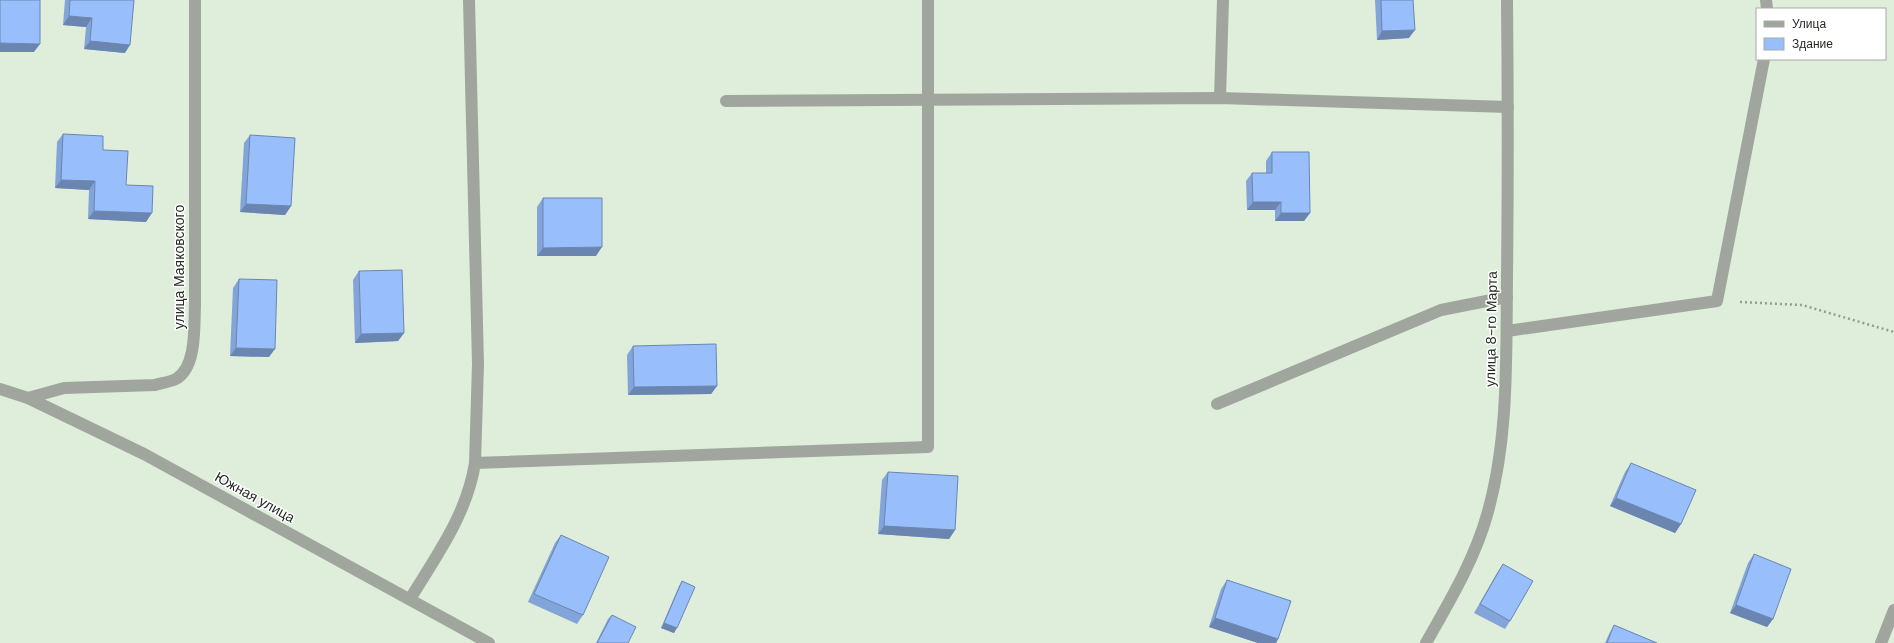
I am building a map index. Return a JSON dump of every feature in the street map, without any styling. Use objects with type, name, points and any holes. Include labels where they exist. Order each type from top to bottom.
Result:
[{"type":"street","name":"улица Маяковского","points":[[28,398],[64,388],[149,385],[168,382],[177,379],[184,373],[188,364],[194,338],[195,305],[195,0]]},
{"type":"street","points":[[410,599],[459,518],[469,493],[475,463],[478,364],[469,0]]},
{"type":"street","points":[[475,463],[928,448],[928,0]]},
{"type":"street","points":[[1220,98],[1224,0]]},
{"type":"street","name":"улица 8-го Марта","points":[[1426,643],[1471,559],[1487,516],[1494,490],[1502,427],[1507,331],[1507,0]]},
{"type":"street","points":[[1507,331],[1717,301],[1764,60]]},
{"type":"street","points":[[726,101],[1220,98],[1508,107]]},
{"type":"street","points":[[1217,404],[1441,310],[1507,297]]},
{"type":"street","name":"Южная улица","points":[[0,389],[28,398],[144,454],[489,643]]},
{"type":"street","points":[[1881,643],[1894,610]]},
{"type":"path","points":[[1717,301],[1802,305],[1894,332]]},
{"type":"building","points":[[0,0],[40,0],[40,44],[0,43]]},
{"type":"building","points":[[70,0],[134,0],[130,45],[90,41],[92,18],[69,16]]},
{"type":"building","points":[[1381,0],[1413,0],[1415,30],[1382,31]]},
{"type":"building","points":[[63,134],[103,136],[103,150],[128,151],[126,185],[153,186],[152,213],[94,211],[95,181],[61,180]]},
{"type":"building","points":[[250,135],[295,138],[291,206],[246,204]]},
{"type":"building","points":[[1272,152],[1309,152],[1310,213],[1281,213],[1281,202],[1253,202],[1252,173],[1272,173]]},
{"type":"building","points":[[543,198],[602,198],[602,247],[543,248]]},
{"type":"building","points":[[402,270],[404,333],[361,334],[359,271]]},
{"type":"building","points":[[239,279],[277,280],[275,349],[236,348]]},
{"type":"building","points":[[716,344],[717,386],[634,387],[633,346]]},
{"type":"building","points":[[1631,463],[1696,490],[1681,524],[1616,498]]},
{"type":"building","points":[[888,472],[958,476],[955,530],[884,526]]},
{"type":"building","points":[[561,535],[609,557],[583,615],[534,594]]},
{"type":"building","points":[[1754,554],[1791,569],[1773,619],[1736,605]]},
{"type":"building","points":[[1503,564],[1533,581],[1510,621],[1480,604]]},
{"type":"building","points":[[1227,580],[1291,601],[1278,639],[1215,618]]},
{"type":"building","points":[[682,581],[695,587],[677,628],[664,623]]},
{"type":"building","points":[[612,615],[636,627],[628,643],[597,643]]},
{"type":"building","points":[[1614,625],[1657,643],[1607,643]]}]
